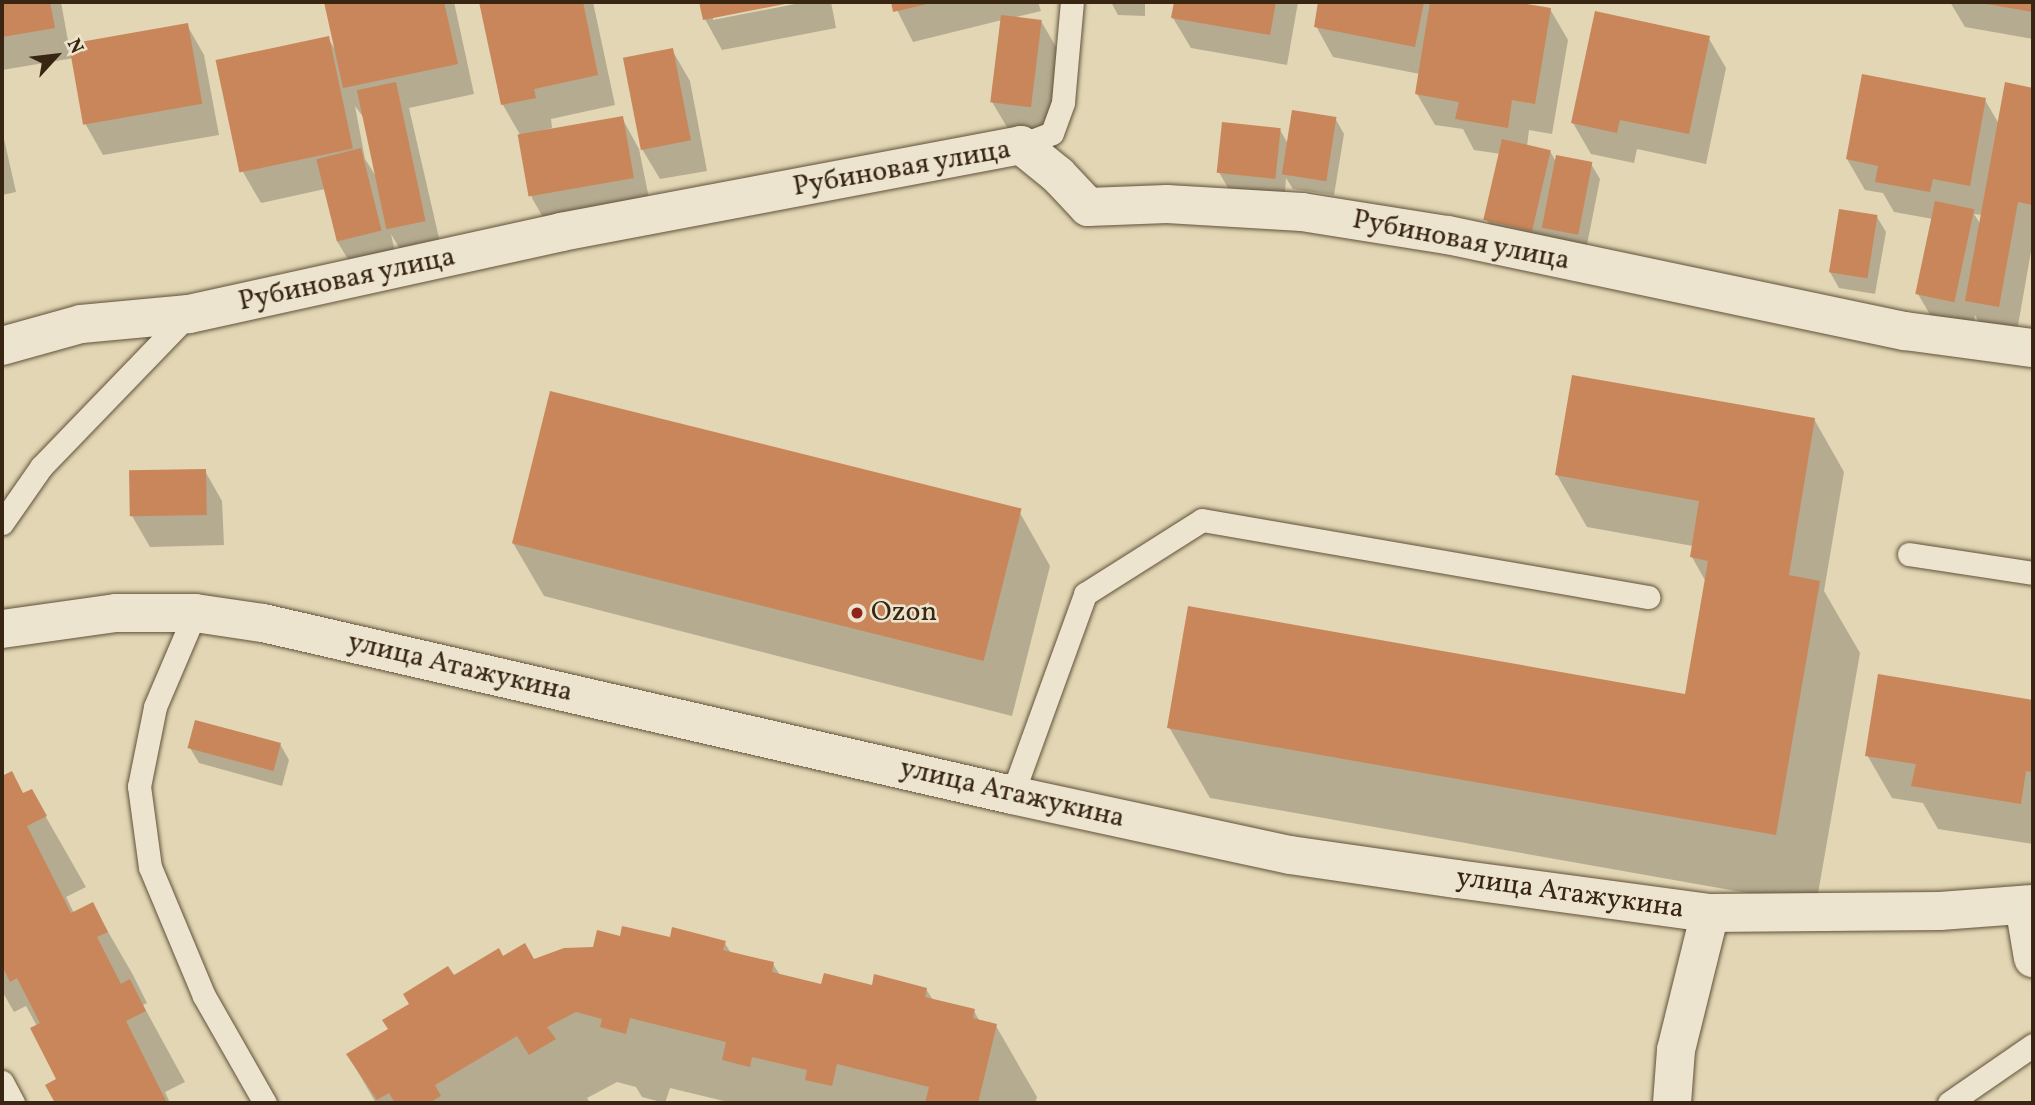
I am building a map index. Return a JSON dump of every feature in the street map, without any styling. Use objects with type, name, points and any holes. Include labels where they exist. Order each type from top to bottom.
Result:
[{"type":"street","name":"Рубиновая улица","points":[[2,345],[81,324],[189,314],[561,232],[1021,145],[1058,175],[1088,207],[1167,204],[1301,212],[1448,235],[1905,331],[2033,348]]},
{"type":"street","name":"улица Атажукина","points":[[2,629],[116,612],[195,613],[263,623],[1012,795],[1290,855],[1710,913],[1940,911],[2029,905]]},
{"type":"street","points":[[2029,905],[2033,958]]},
{"type":"street","points":[[1672,1103],[1676,1050],[1710,913]]},
{"type":"lane","points":[[1021,145],[1052,133],[1063,102],[1072,2]]},
{"type":"lane","points":[[2,523],[41,467],[189,314]]},
{"type":"lane","points":[[1012,795],[1085,594],[1202,520],[1648,597]]},
{"type":"lane","points":[[1909,554],[2033,573]]},
{"type":"lane","points":[[195,613],[155,707],[139,786],[149,867],[204,996],[265,1103]]},
{"type":"lane","points":[[1949,1103],[2033,1045]]},
{"type":"lane","points":[[2,1082],[13,1103]]},
{"type":"building","points":[[2,2],[50,2],[55,28],[2,37]]},
{"type":"building","points":[[324,2],[444,2],[458,64],[343,88]]},
{"type":"building","points":[[479,2],[583,2],[598,75],[534,89],[536,98],[501,105]]},
{"type":"building","points":[[699,2],[790,2],[790,3],[703,20]]},
{"type":"building","points":[[891,2],[931,2],[931,3],[893,12]]},
{"type":"building","points":[[1174,2],[1276,2],[1270,35],[1171,18]]},
{"type":"building","points":[[1318,2],[1424,2],[1415,47],[1314,27]]},
{"type":"building","points":[[1430,2],[1515,2],[1551,8],[1535,104],[1512,100],[1508,128],[1455,119],[1459,102],[1415,94]]},
{"type":"building","points":[[2033,2],[2033,12],[1981,3]]},
{"type":"building","points":[[1595,11],[1710,36],[1689,134],[1620,120],[1617,133],[1571,123]]},
{"type":"building","points":[[1001,15],[1042,20],[1031,107],[990,102]]},
{"type":"building","points":[[188,23],[202,104],[83,125],[69,44]]},
{"type":"building","points":[[329,36],[353,148],[239,173],[216,60]]},
{"type":"building","points":[[673,48],[691,140],[641,150],[623,58]]},
{"type":"building","points":[[1862,74],[1986,98],[1970,186],[1933,179],[1930,192],[1875,182],[1878,166],[1846,159]]},
{"type":"building","points":[[396,82],[426,221],[386,229],[357,90]]},
{"type":"building","points":[[2005,82],[2033,88],[2033,205],[2018,202],[1999,307],[1965,301]]},
{"type":"building","points":[[1292,110],[1336,117],[1326,181],[1282,174]]},
{"type":"building","points":[[623,116],[634,178],[529,197],[518,135]]},
{"type":"building","points":[[1222,122],[1281,128],[1275,179],[1217,173]]},
{"type":"building","points":[[1502,139],[1551,150],[1532,231],[1483,220]]},
{"type":"building","points":[[361,148],[382,230],[337,242],[316,159]]},
{"type":"building","points":[[1556,155],[1592,162],[1578,235],[1542,228]]},
{"type":"building","points":[[1935,201],[1974,209],[1954,302],[1915,294]]},
{"type":"building","points":[[1839,209],[1878,215],[1868,278],[1829,272]]},
{"type":"building","points":[[1572,375],[1815,418],[1789,575],[1820,581],[1776,835],[1167,728],[1188,606],[1685,694],[1708,561],[1690,557],[1699,501],[1555,475]]},
{"type":"building","points":[[550,391],[1022,509],[984,661],[512,543]]},
{"type":"building","points":[[206,469],[207,515],[130,516],[129,470]]},
{"type":"building","points":[[1878,674],[2033,700],[2033,772],[2026,771],[2021,804],[1911,786],[1916,764],[1865,756]]},
{"type":"building","points":[[195,720],[281,743],[273,771],[187,748]]},
{"type":"building","points":[[12,771],[23,793],[32,789],[47,816],[27,826],[71,913],[93,902],[108,932],[97,937],[121,984],[130,979],[146,1011],[126,1021],[167,1103],[55,1103],[45,1085],[56,1079],[30,1028],[40,1023],[17,978],[10,982],[2,966],[2,776]]},
{"type":"building","points":[[622,926],[670,937],[672,927],[726,941],[723,950],[774,962],[772,972],[821,984],[824,973],[872,985],[874,974],[927,988],[925,997],[975,1009],[973,1018],[997,1024],[978,1103],[925,1103],[929,1087],[837,1064],[832,1086],[805,1080],[807,1070],[752,1057],[750,1067],[722,1060],[726,1042],[630,1018],[626,1034],[600,1027],[602,1019],[576,1012],[547,1027],[556,1039],[529,1055],[517,1036],[435,1085],[441,1096],[429,1103],[395,1103],[389,1093],[377,1100],[346,1054],[388,1029],[382,1020],[409,1004],[403,994],[448,966],[454,975],[499,948],[503,956],[525,943],[534,959],[564,948],[593,947],[597,930],[620,936]]},
{"type":"place","name":"Ozon","points":[[857,613]]}]
